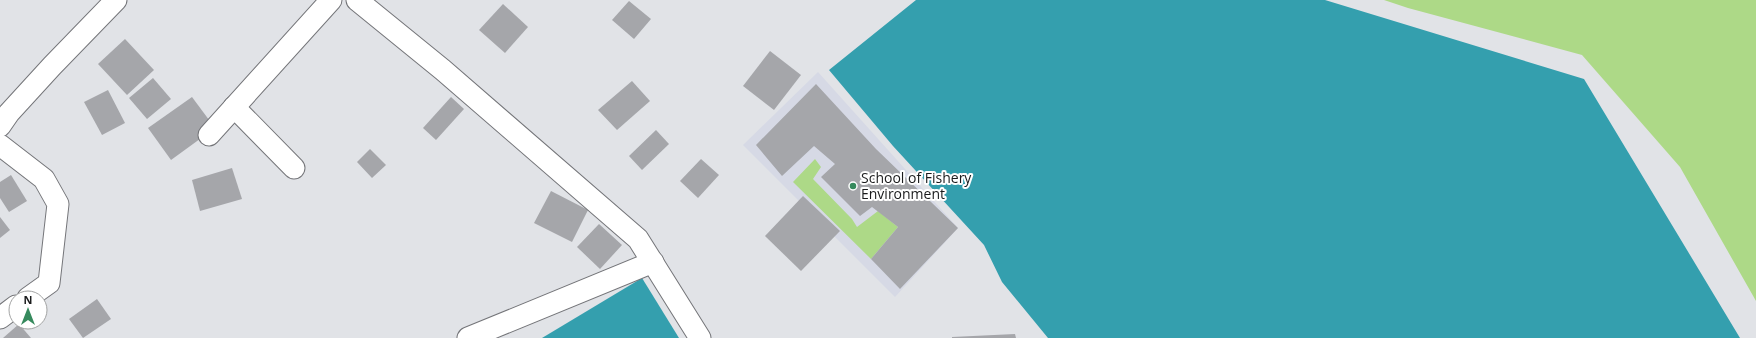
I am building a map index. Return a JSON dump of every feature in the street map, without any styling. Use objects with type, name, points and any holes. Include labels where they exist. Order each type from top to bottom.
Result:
[{"type":"street","points":[[0,126],[8,113],[116,0]]},
{"type":"street","points":[[209,135],[331,0]]},
{"type":"street","points":[[357,0],[442,70],[638,238],[700,338]]},
{"type":"street","points":[[234,108],[294,168]]},
{"type":"street","points":[[0,146],[44,179],[58,204],[49,283],[39,290]]},
{"type":"street","points":[[468,338],[653,262]]},
{"type":"shaded area","name":"School of Fishery Environment","points":[[818,72],[958,228],[895,297],[743,145]]},
{"type":"green space","points":[[1384,0],[1756,0],[1756,301],[1680,167],[1582,55],[1408,8]]},
{"type":"green space","points":[[815,159],[821,167],[813,179],[852,219],[857,227],[878,211],[898,227],[871,259],[793,182]]},
{"type":"water","points":[[916,0],[1325,0],[1584,79],[1740,338],[1048,338],[1002,282],[984,245],[893,146],[829,70]]},
{"type":"water","points":[[642,278],[679,338],[542,338]]},
{"type":"building","points":[[629,1],[651,19],[634,39],[612,20]]},
{"type":"building","points":[[503,4],[528,27],[505,53],[479,30]]},
{"type":"building","points":[[125,39],[154,70],[127,95],[98,64]]},
{"type":"building","points":[[770,51],[801,75],[774,110],[743,86]]},
{"type":"building","points":[[153,78],[171,99],[147,119],[129,98]]},
{"type":"building","points":[[632,81],[650,101],[617,130],[598,110]]},
{"type":"building","name":"School of Fishery Environment","points":[[816,84],[876,149],[958,228],[900,289],[871,259],[898,227],[872,207],[860,216],[821,177],[835,164],[814,146],[782,176],[756,145]]},
{"type":"building","points":[[108,90],[125,123],[102,135],[84,102]]},
{"type":"building","points":[[192,97],[215,128],[171,160],[148,128]]},
{"type":"building","points":[[451,97],[464,109],[436,140],[423,128]]},
{"type":"building","points":[[656,130],[669,144],[642,170],[629,156]]},
{"type":"building","points":[[370,149],[386,165],[372,178],[357,162]]},
{"type":"building","points":[[701,159],[719,175],[698,198],[680,181]]},
{"type":"building","points":[[232,168],[242,199],[200,211],[192,180]]},
{"type":"building","points":[[11,175],[27,201],[9,212],[0,198],[0,182]]},
{"type":"building","points":[[551,191],[588,210],[572,242],[534,223]]},
{"type":"building","points":[[803,196],[840,231],[801,271],[765,236]]},
{"type":"building","points":[[0,217],[10,230],[0,238]]},
{"type":"building","points":[[599,224],[622,245],[600,269],[577,247]]},
{"type":"building","points":[[97,299],[111,319],[83,338],[69,319]]},
{"type":"building","points":[[12,330],[24,330],[31,338],[3,338]]},
{"type":"building","points":[[1015,334],[1016,338],[952,338],[952,337]]},
{"type":"place","name":"School of Fishery Environment","points":[[853,186]]}]
